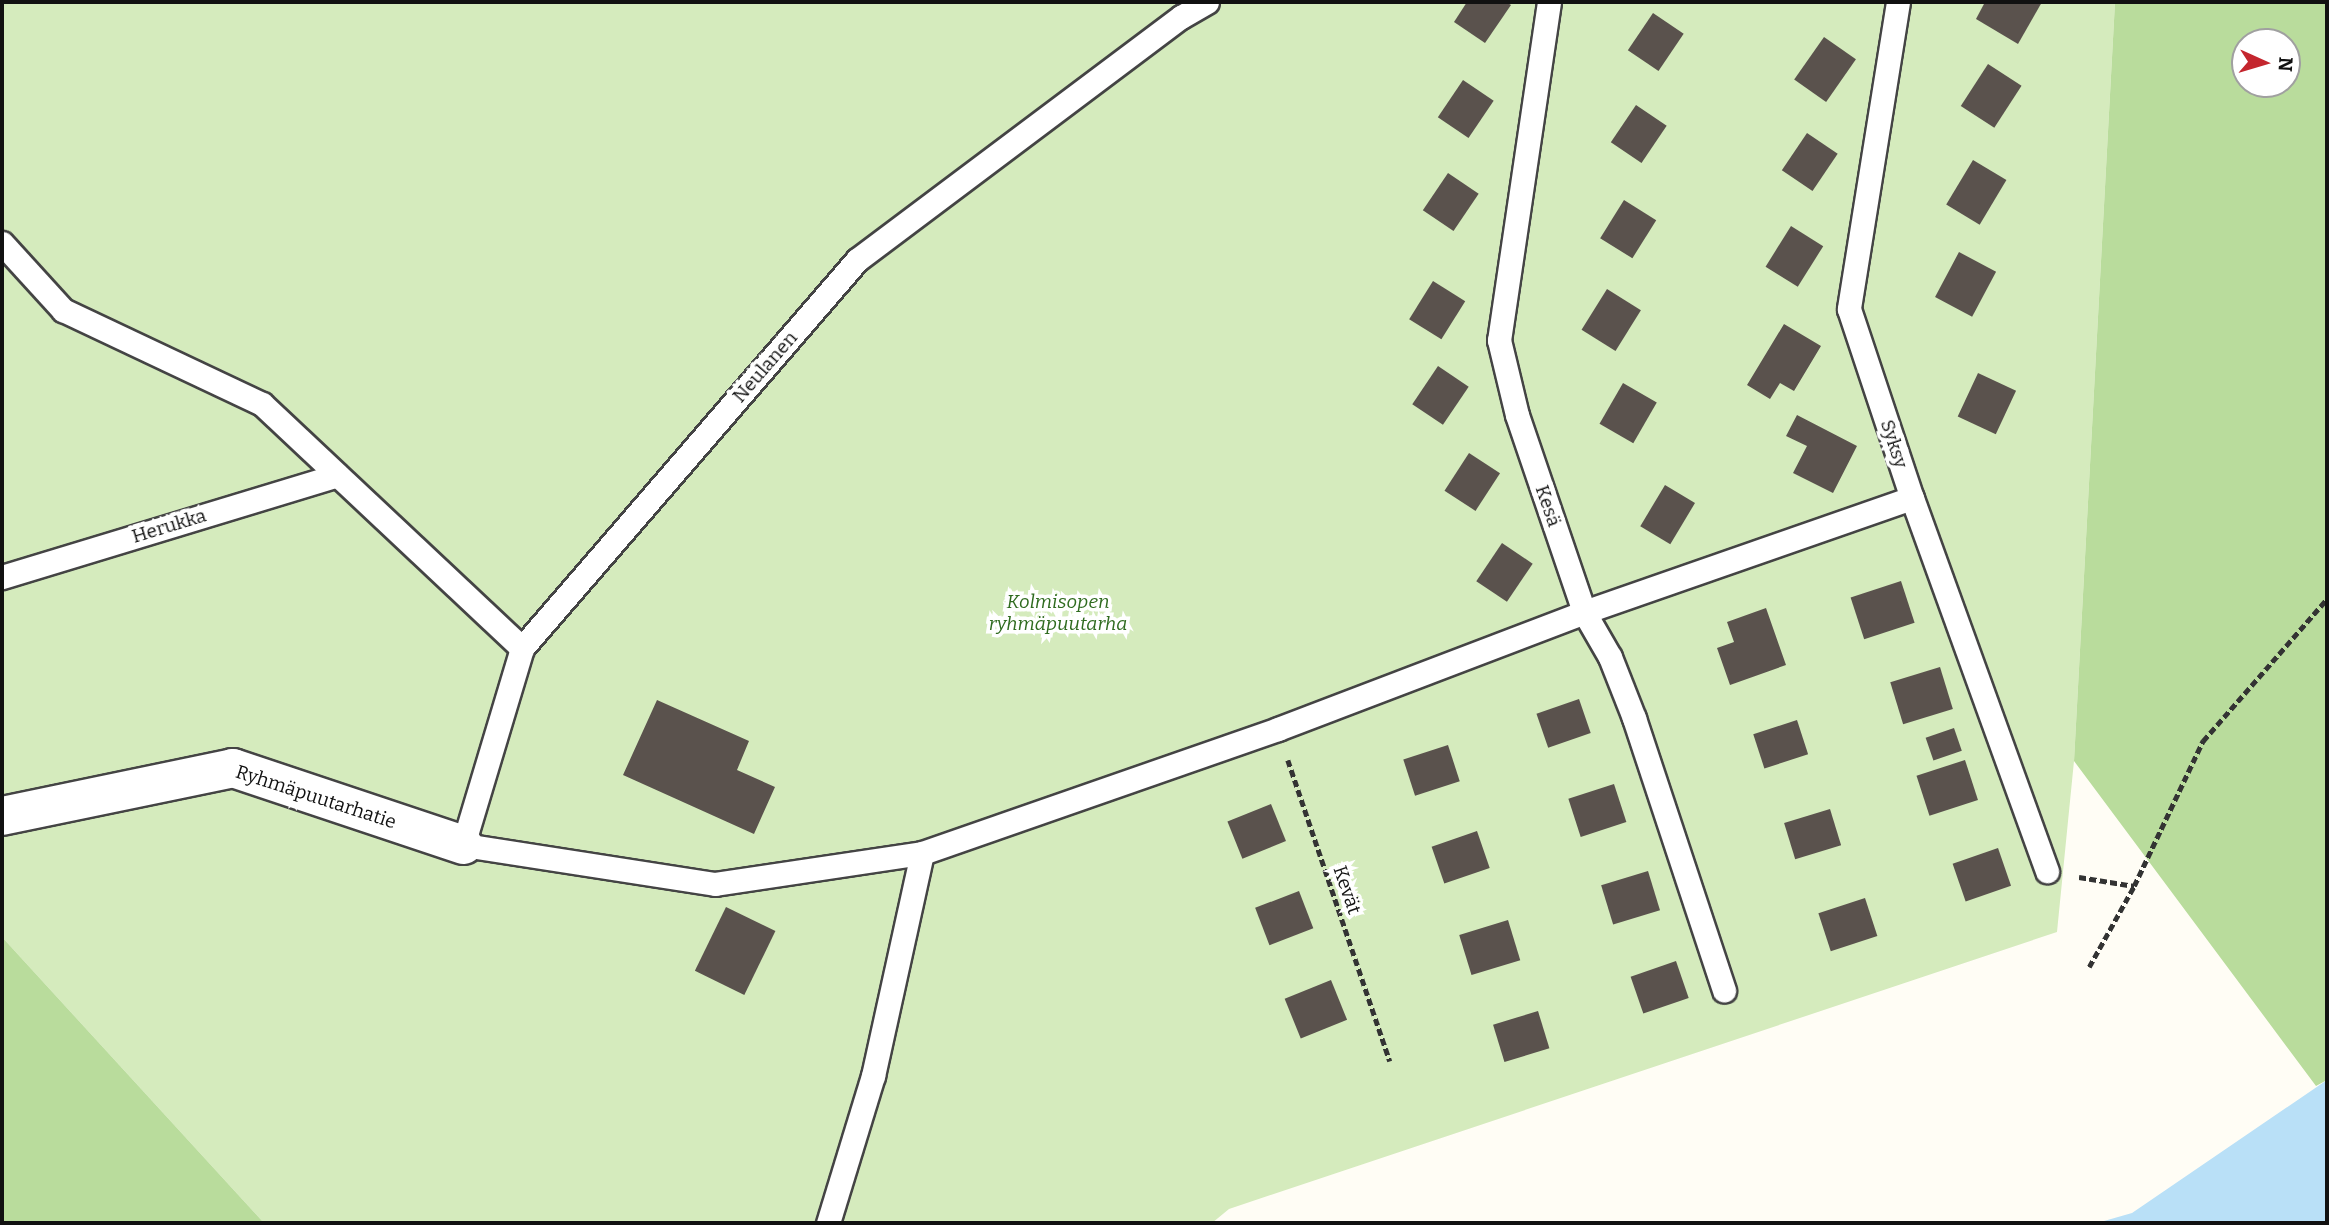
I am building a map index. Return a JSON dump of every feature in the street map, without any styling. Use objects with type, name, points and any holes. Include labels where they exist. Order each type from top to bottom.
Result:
[{"type":"street","name":"Ryhmäpuutarhatie","points":[[2,816],[233,768],[463,845]]},
{"type":"lane","name":"Neulanen","points":[[463,845],[522,648],[857,260],[1177,9],[1207,2]]},
{"type":"lane","name":"Kesä","points":[[1549,2],[1499,340],[1517,415],[1584,612],[1611,657],[1634,718],[1724,990]]},
{"type":"lane","name":"Syksy","points":[[1898,2],[1849,309],[1912,498],[2047,871]]},
{"type":"lane","points":[[2,243],[63,310],[262,404],[522,648]]},
{"type":"lane","name":"Herukka","points":[[2,577],[337,475]]},
{"type":"lane","points":[[463,845],[715,884],[922,853],[1278,729],[1584,612],[1912,498]]},
{"type":"lane","points":[[828,1223],[873,1076],[922,853]]},
{"type":"path","points":[[2089,967],[2133,886],[2203,741],[2327,599]]},
{"type":"path","name":"Kevät","points":[[1278,729],[1390,1061]]},
{"type":"path","points":[[2047,871],[2133,886]]},
{"type":"green space","name":"Kolmisopen ryhmäpuutarha","points":[[2,2],[2115,2],[2074,761],[2057,932],[1229,1209],[1212,1223],[264,1223],[2,937]]},
{"type":"green space","points":[[2115,2],[2327,2],[2327,1080],[2316,1086],[2074,761]]},
{"type":"green space","points":[[2,937],[264,1223],[2,1223]]},
{"type":"water","points":[[2327,1080],[2327,1223],[2097,1223],[2132,1213]]},
{"type":"building","points":[[1467,2],[1506,2],[1511,5],[1485,43],[1454,22]]},
{"type":"building","points":[[1985,2],[2042,2],[2018,44],[1976,19]]},
{"type":"building","points":[[1653,13],[1684,34],[1659,71],[1628,50]]},
{"type":"building","points":[[1824,37],[1856,59],[1826,102],[1794,80]]},
{"type":"building","points":[[1988,64],[2022,86],[1994,128],[1961,106]]},
{"type":"building","points":[[1463,80],[1494,101],[1469,138],[1438,117]]},
{"type":"building","points":[[1636,105],[1667,126],[1642,163],[1611,142]]},
{"type":"building","points":[[1807,133],[1838,154],[1813,191],[1782,170]]},
{"type":"building","points":[[1973,160],[2006,180],[1980,225],[1946,205]]},
{"type":"building","points":[[1448,173],[1479,194],[1454,231],[1423,210]]},
{"type":"building","points":[[1624,200],[1656,220],[1632,258],[1600,238]]},
{"type":"building","points":[[1791,226],[1823,246],[1798,287],[1766,267]]},
{"type":"building","points":[[1959,252],[1996,272],[1972,317],[1935,297]]},
{"type":"building","points":[[1433,281],[1465,301],[1441,339],[1409,319]]},
{"type":"building","points":[[1607,289],[1641,310],[1615,351],[1582,330]]},
{"type":"building","points":[[1784,324],[1821,346],[1794,391],[1780,383],[1770,399],[1747,385]]},
{"type":"building","points":[[1438,366],[1469,387],[1443,425],[1412,404]]},
{"type":"building","points":[[1978,373],[2016,391],[1996,434],[1958,417]]},
{"type":"building","points":[[1623,383],[1657,402],[1633,443],[1600,424]]},
{"type":"building","points":[[1797,415],[1857,446],[1833,493],[1793,473],[1807,446],[1786,436]]},
{"type":"building","points":[[1469,453],[1500,473],[1476,511],[1444,491]]},
{"type":"building","points":[[1665,485],[1695,503],[1670,544],[1640,526]]},
{"type":"building","points":[[1502,543],[1533,564],[1507,602],[1476,581]]},
{"type":"building","points":[[1901,581],[1915,623],[1864,639],[1851,597]]},
{"type":"building","points":[[1766,608],[1786,665],[1730,685],[1717,648],[1734,642],[1727,622]]},
{"type":"building","points":[[1940,667],[1953,709],[1903,724],[1890,682]]},
{"type":"building","points":[[1579,699],[1591,733],[1548,748],[1536,714]]},
{"type":"building","points":[[657,700],[749,741],[737,770],[775,787],[754,834],[623,775]]},
{"type":"building","points":[[1797,720],[1808,754],[1764,768],[1753,734]]},
{"type":"building","points":[[1954,728],[1962,751],[1933,760],[1926,738]]},
{"type":"building","points":[[1448,745],[1460,781],[1415,796],[1403,760]]},
{"type":"building","points":[[1965,760],[1978,800],[1929,816],[1916,776]]},
{"type":"building","points":[[1614,784],[1626,822],[1581,837],[1568,799]]},
{"type":"building","points":[[1271,804],[1286,841],[1242,859],[1227,822]]},
{"type":"building","points":[[1830,809],[1841,845],[1795,859],[1784,823]]},
{"type":"building","points":[[1477,831],[1490,868],[1444,884],[1432,847]]},
{"type":"building","points":[[1998,848],[2011,886],[1966,901],[1953,864]]},
{"type":"building","points":[[1648,871],[1660,910],[1613,925],[1601,885]]},
{"type":"building","points":[[1299,891],[1313,928],[1269,945],[1255,908]]},
{"type":"building","points":[[1865,898],[1877,936],[1831,951],[1818,913]]},
{"type":"building","points":[[726,907],[775,931],[744,995],[695,971]]},
{"type":"building","points":[[1508,920],[1520,960],[1472,975],[1459,935]]},
{"type":"building","points":[[1676,961],[1689,998],[1643,1014],[1631,977]]},
{"type":"building","points":[[1331,980],[1347,1020],[1301,1039],[1285,999]]},
{"type":"building","points":[[1538,1011],[1549,1048],[1504,1062],[1493,1025]]}]
